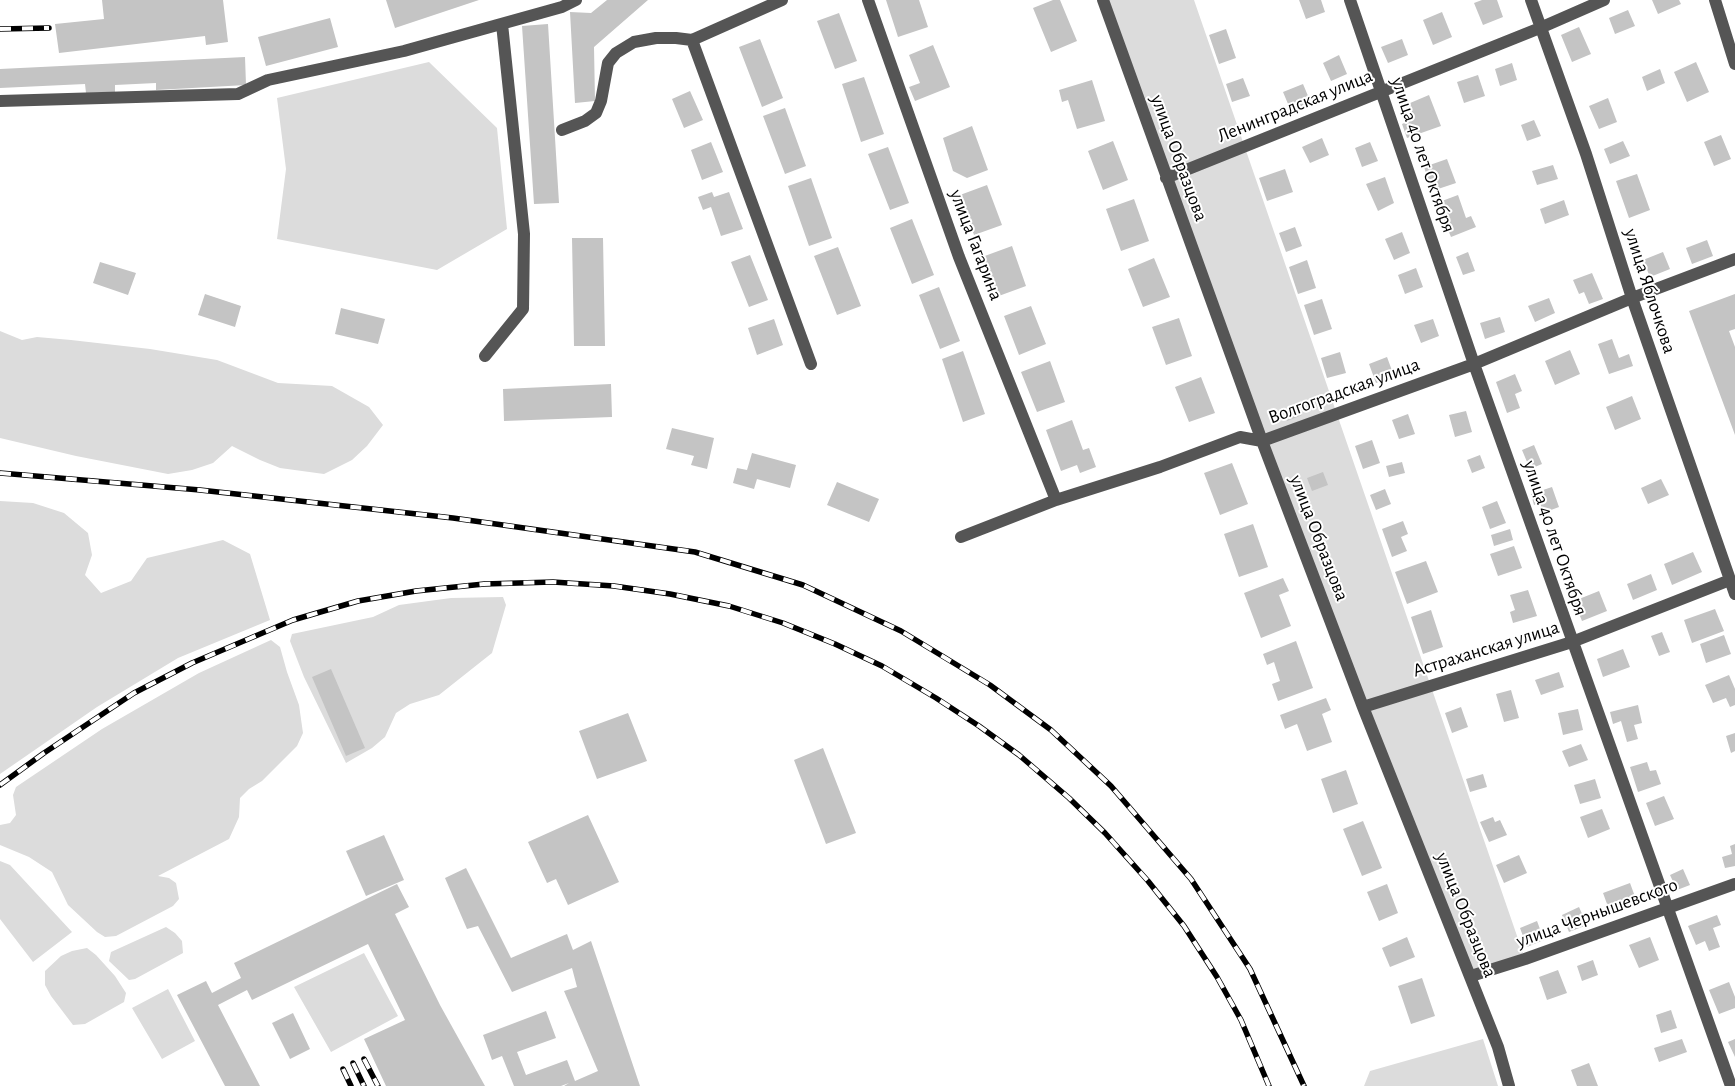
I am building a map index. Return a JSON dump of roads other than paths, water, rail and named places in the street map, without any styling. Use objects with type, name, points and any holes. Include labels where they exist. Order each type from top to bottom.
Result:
[{"type":"street","points":[[0,101],[238,94],[268,80],[404,51],[562,7],[576,0]]},
{"type":"street","points":[[562,130],[585,121],[596,112],[602,101],[608,64],[616,53],[634,42],[656,38],[692,40],[782,0]]},
{"type":"street","name":"улица Гагарина","points":[[868,0],[959,257],[1056,500]]},
{"type":"street","name":"улица Образцова","points":[[1103,0],[1262,441],[1363,707],[1471,976],[1498,1047],[1509,1086]]},
{"type":"street","name":"улица 40 лет Октября","points":[[1350,0],[1474,364],[1731,1086]]},
{"type":"street","name":"улица Яблочкова","points":[[1531,0],[1586,154],[1632,298],[1735,594]]},
{"type":"street","name":"Ленинградская улица","points":[[1166,178],[1540,28],[1604,0]]},
{"type":"street","points":[[1715,0],[1735,64]]},
{"type":"street","points":[[485,356],[523,309],[524,234],[502,24]]},
{"type":"street","points":[[692,40],[811,364]]},
{"type":"street","name":"Волгоградская улица","points":[[961,537],[1056,500],[1160,467],[1240,437],[1262,441],[1474,364],[1632,298],[1735,259]]},
{"type":"street","name":"Астраханская улица","points":[[1363,707],[1572,642],[1730,580]]},
{"type":"street","name":"улица Чернышевского","points":[[1471,976],[1525,959],[1735,884]]},
{"type":"railway","points":[[0,29],[49,28]]},
{"type":"railway","points":[[0,473],[200,490],[453,518],[695,552],[803,585],[901,631],[990,685],[1051,730],[1111,786],[1191,879],[1250,969],[1304,1086]]},
{"type":"railway","points":[[0,785],[134,693],[192,663],[293,620],[358,601],[416,591],[484,584],[553,582],[614,586],[670,594],[729,606],[783,623],[882,666],[979,726],[1019,755],[1069,798],[1105,833],[1148,881],[1184,926],[1217,977],[1241,1020],[1269,1086]]},
{"type":"railway","points":[[364,1059],[378,1086]]},
{"type":"railway","points":[[353,1063],[364,1086]]},
{"type":"railway","points":[[343,1069],[351,1086]]}]
